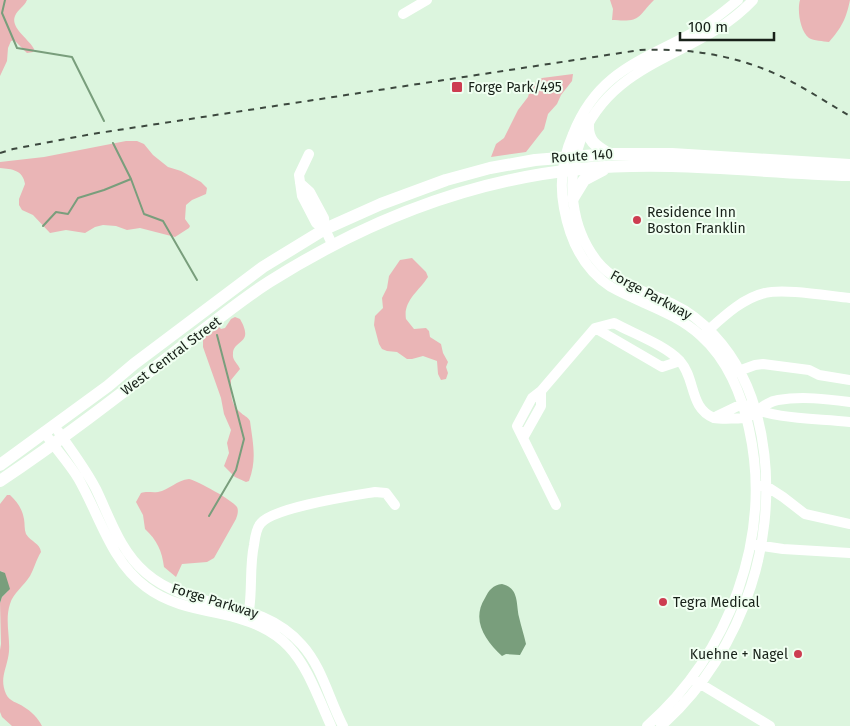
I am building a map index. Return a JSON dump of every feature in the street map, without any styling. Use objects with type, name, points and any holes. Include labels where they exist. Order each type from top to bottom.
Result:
[{"type":"main road","points":[[572,198],[584,180],[609,160],[590,140],[588,124]]},
{"type":"main road","name":"Route 140","points":[[332,244],[395,215],[438,200],[493,184],[609,160],[672,154],[850,165]]},
{"type":"main road","name":"Route 140","points":[[325,229],[381,204],[446,180],[535,160],[570,157],[672,166],[850,175]]},
{"type":"main road","name":"West Central Street","points":[[0,465],[108,386],[224,295],[263,267],[325,229]]},
{"type":"main road","name":"West Central Street","points":[[0,481],[58,442],[267,283],[332,244]]},
{"type":"street","points":[[403,14],[427,0]]},
{"type":"street","name":"Forge Parkway","points":[[705,333],[611,287],[598,277],[586,264],[574,244],[562,199],[574,129],[585,109],[599,90],[615,75],[634,62],[700,28],[720,16],[738,0]]},
{"type":"street","name":"Forge Parkway","points":[[570,157],[602,102],[618,86],[637,73],[713,32],[733,18],[753,0]]},
{"type":"street","points":[[309,154],[299,174],[302,196],[316,223],[325,229],[332,244]]},
{"type":"street","name":"Forge Parkway","points":[[567,170],[577,219],[585,241],[596,260],[603,269],[622,282],[675,304],[693,316],[717,354],[734,372],[745,380],[756,411],[764,448],[766,486],[756,545],[724,626],[696,681],[675,714],[661,726]]},
{"type":"street","points":[[705,333],[729,313],[764,293],[796,293],[850,298]]},
{"type":"street","points":[[556,505],[517,426],[532,398],[541,391],[595,328],[614,324],[667,350],[680,361],[688,372],[698,405],[702,411],[714,417],[747,418],[764,404],[775,400],[792,398],[850,402]]},
{"type":"street","points":[[595,328],[662,368],[680,361]]},
{"type":"street","points":[[734,372],[763,364],[809,370],[819,375],[850,380]]},
{"type":"street","name":"Forge Parkway","points":[[734,372],[753,447],[756,545]]},
{"type":"street","points":[[714,417],[742,404],[756,411],[780,416],[850,422]]},
{"type":"street","name":"Forge Parkway","points":[[49,429],[78,479],[115,553],[128,571],[146,587],[166,599],[188,607],[248,616],[265,616],[283,628],[302,644],[315,663],[343,726]]},
{"type":"street","points":[[755,486],[766,486],[805,514],[850,524]]},
{"type":"street","points":[[248,616],[253,546],[257,530],[266,519],[282,512],[375,492],[386,493],[395,506]]},
{"type":"street","points":[[756,545],[783,549],[850,553]]},
{"type":"street","name":"Forge Parkway","points":[[248,616],[275,634],[299,657],[310,676],[331,726]]},
{"type":"street","points":[[696,681],[770,726]]},
{"type":"street","name":"Forge Parkway","points":[[646,726],[696,681]]},
{"type":"shaded area","points":[[0,0],[27,0],[16,14],[14,20],[17,29],[34,49],[33,52],[27,53],[14,40],[11,41],[8,48],[7,61],[0,76]]},
{"type":"shaded area","points":[[610,0],[654,0],[638,18],[612,20],[613,9]]},
{"type":"shaded area","points":[[800,0],[850,0],[843,22],[829,42],[813,40],[803,31],[800,20]]},
{"type":"shaded area","points":[[573,74],[572,81],[548,114],[544,129],[526,152],[491,157],[496,144],[504,138],[518,110],[528,97],[531,86],[542,78]]},
{"type":"shaded area","points":[[126,141],[137,141],[144,144],[153,155],[168,167],[181,171],[201,182],[207,188],[206,194],[186,205],[185,219],[190,226],[175,237],[140,228],[127,230],[116,226],[103,225],[85,233],[66,230],[50,233],[33,215],[22,210],[19,205],[19,199],[25,184],[22,176],[16,171],[0,168],[0,162],[44,157]]},
{"type":"shaded area","points":[[412,258],[426,272],[428,277],[409,301],[406,319],[414,329],[426,328],[429,331],[430,337],[441,344],[448,362],[446,379],[441,380],[438,374],[437,361],[423,356],[407,359],[397,352],[382,349],[379,344],[374,325],[375,316],[383,308],[382,298],[387,288],[389,276],[400,260]]},
{"type":"shaded area","points":[[235,317],[240,319],[245,333],[242,341],[234,349],[233,354],[233,358],[240,369],[231,380],[232,398],[234,406],[250,421],[254,451],[253,466],[249,481],[246,482],[235,477],[224,466],[229,453],[227,443],[231,430],[224,414],[221,398],[203,347],[203,338],[219,327],[221,329],[225,328],[231,319]]},
{"type":"shaded area","points":[[189,479],[229,500],[237,507],[238,513],[214,558],[207,562],[182,564],[176,577],[164,567],[158,546],[145,529],[143,515],[136,502],[141,493],[162,491]]},
{"type":"shaded area","points":[[7,495],[10,495],[19,506],[23,515],[26,534],[39,547],[41,552],[30,576],[10,604],[8,611],[9,652],[3,684],[6,694],[10,699],[29,711],[42,726],[12,726],[2,717],[0,712],[0,603],[2,597],[8,591],[3,572],[0,571],[0,504]]},
{"type":"shaded area","points":[[0,571],[5,573],[10,589],[2,597],[0,603]]},
{"type":"shaded area","points":[[502,584],[511,589],[516,597],[526,644],[520,655],[506,654],[502,656],[485,636],[480,622],[481,606],[487,595],[494,587]]},
{"type":"waterway","points":[[5,0],[2,13],[17,48],[72,57],[104,121]]},
{"type":"waterway","points":[[113,143],[131,179],[144,214],[163,221],[197,280]]},
{"type":"waterway","points":[[43,226],[56,212],[68,214],[78,198],[131,179]]},
{"type":"waterway","points":[[209,516],[236,470],[244,439],[217,335]]},
{"type":"railway","points":[[0,153],[92,134],[640,50],[689,51],[738,60],[790,81],[850,116]]},
{"type":"place","name":"Forge Park/495","points":[[457,87]]},
{"type":"place","name":"Residence Inn Boston Franklin","points":[[637,220]]},
{"type":"place","name":"Tegra Medical","points":[[663,602]]},
{"type":"place","name":"Kuehne + Nagel","points":[[798,654]]}]
